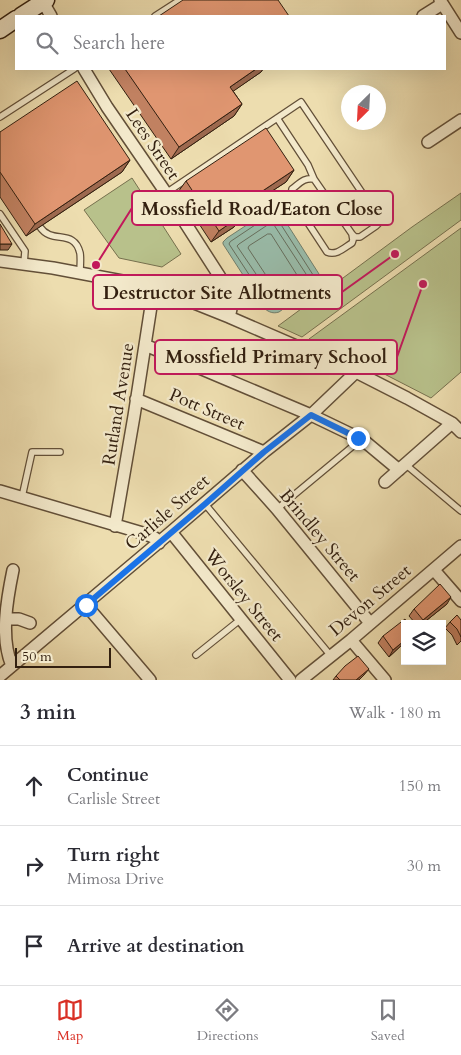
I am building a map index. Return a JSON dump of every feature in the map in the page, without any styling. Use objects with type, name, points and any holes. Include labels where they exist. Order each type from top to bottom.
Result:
[{"type":"main road","points":[[24,15],[46,6]]},
{"type":"main road","points":[[0,30],[15,20]]},
{"type":"street","points":[[424,15],[441,2],[456,14],[461,33]]},
{"type":"street","name":"Lees Street","points":[[84,70],[104,110],[166,193],[227,288],[232,305],[229,317]]},
{"type":"street","points":[[428,142],[461,120]]},
{"type":"street","points":[[0,261],[154,287],[356,372],[452,423],[461,432]]},
{"type":"street","name":"Rutland Avenue","points":[[115,526],[154,287]]},
{"type":"street","points":[[145,345],[311,415],[363,440],[402,467]]},
{"type":"street","name":"Carlisle Street","points":[[0,676],[205,504],[242,470],[311,415],[356,372]]},
{"type":"street","name":"Pott Street","points":[[136,399],[264,452]]},
{"type":"street","points":[[385,482],[452,423]]},
{"type":"street","name":"Brindley Street","points":[[242,470],[277,509],[370,623]]},
{"type":"street","points":[[0,491],[146,534],[155,538],[159,543]]},
{"type":"street","name":"Worsley Street","points":[[171,532],[290,680]]},
{"type":"street","name":"Devon Street","points":[[301,680],[461,546]]},
{"type":"street","points":[[12,666],[8,658],[6,637],[8,598],[13,570]]},
{"type":"street","points":[[434,570],[461,601]]},
{"type":"street","points":[[86,605],[150,680]]},
{"type":"street","points":[[7,619],[19,619],[30,623]]},
{"type":"street","points":[[351,640],[385,680]]},
{"type":"lane","points":[[157,15],[180,0]]},
{"type":"lane","points":[[0,117],[72,70]]},
{"type":"lane","points":[[166,193],[300,102],[379,218],[376,226],[360,237],[355,237],[352,234],[314,179],[308,164],[277,118]]},
{"type":"lane","points":[[314,179],[307,178],[292,189],[291,197],[326,252],[335,253],[352,243],[352,234]]},
{"type":"lane","points":[[0,214],[25,251],[24,265]]},
{"type":"lane","points":[[40,227],[51,236],[65,237],[74,242],[80,256],[80,273]]},
{"type":"lane","points":[[277,509],[353,446],[358,438]]},
{"type":"lane","points":[[22,497],[32,452],[60,452]]},
{"type":"lane","points":[[402,467],[461,511]]},
{"type":"lane","points":[[205,504],[331,656]]},
{"type":"lane","points":[[196,655],[241,619]]},
{"type":"green space","points":[[132,178],[181,254],[162,267],[119,258],[84,210]]},
{"type":"green space","points":[[461,193],[461,220],[302,337],[278,326],[412,227]]},
{"type":"green space","points":[[461,228],[461,372],[431,398],[361,362],[309,339]]},
{"type":"water","points":[[271,209],[282,216],[320,278],[317,285],[275,313],[265,309],[223,244],[227,238]]},
{"type":"building","points":[[183,0],[278,0],[288,15],[160,15]]},
{"type":"building","points":[[126,70],[255,70],[230,87],[242,104],[179,147]]},
{"type":"building","points":[[77,81],[130,160],[35,224],[0,172],[0,132]]},
{"type":"building","points":[[266,128],[294,170],[237,208],[242,215],[219,231],[186,181]]},
{"type":"building","points":[[0,224],[12,244],[0,244]]},
{"type":"building","points":[[440,584],[451,597],[423,620],[414,609]]},
{"type":"building","points":[[457,615],[461,620],[461,637],[457,629],[450,622]]},
{"type":"building","points":[[401,622],[401,643],[393,650],[383,636]]},
{"type":"building","points":[[358,656],[369,669],[356,680],[340,680],[336,676]]},
{"type":"place","name":"Destructor Site Allotments","points":[[395,254]]},
{"type":"place","name":"Mossfield Road/Eaton Close","points":[[96,265]]},
{"type":"place","name":"Mossfield Primary School","points":[[423,284]]},
{"type":"route","points":[[86,605],[264,452],[311,415],[358,438]]}]
